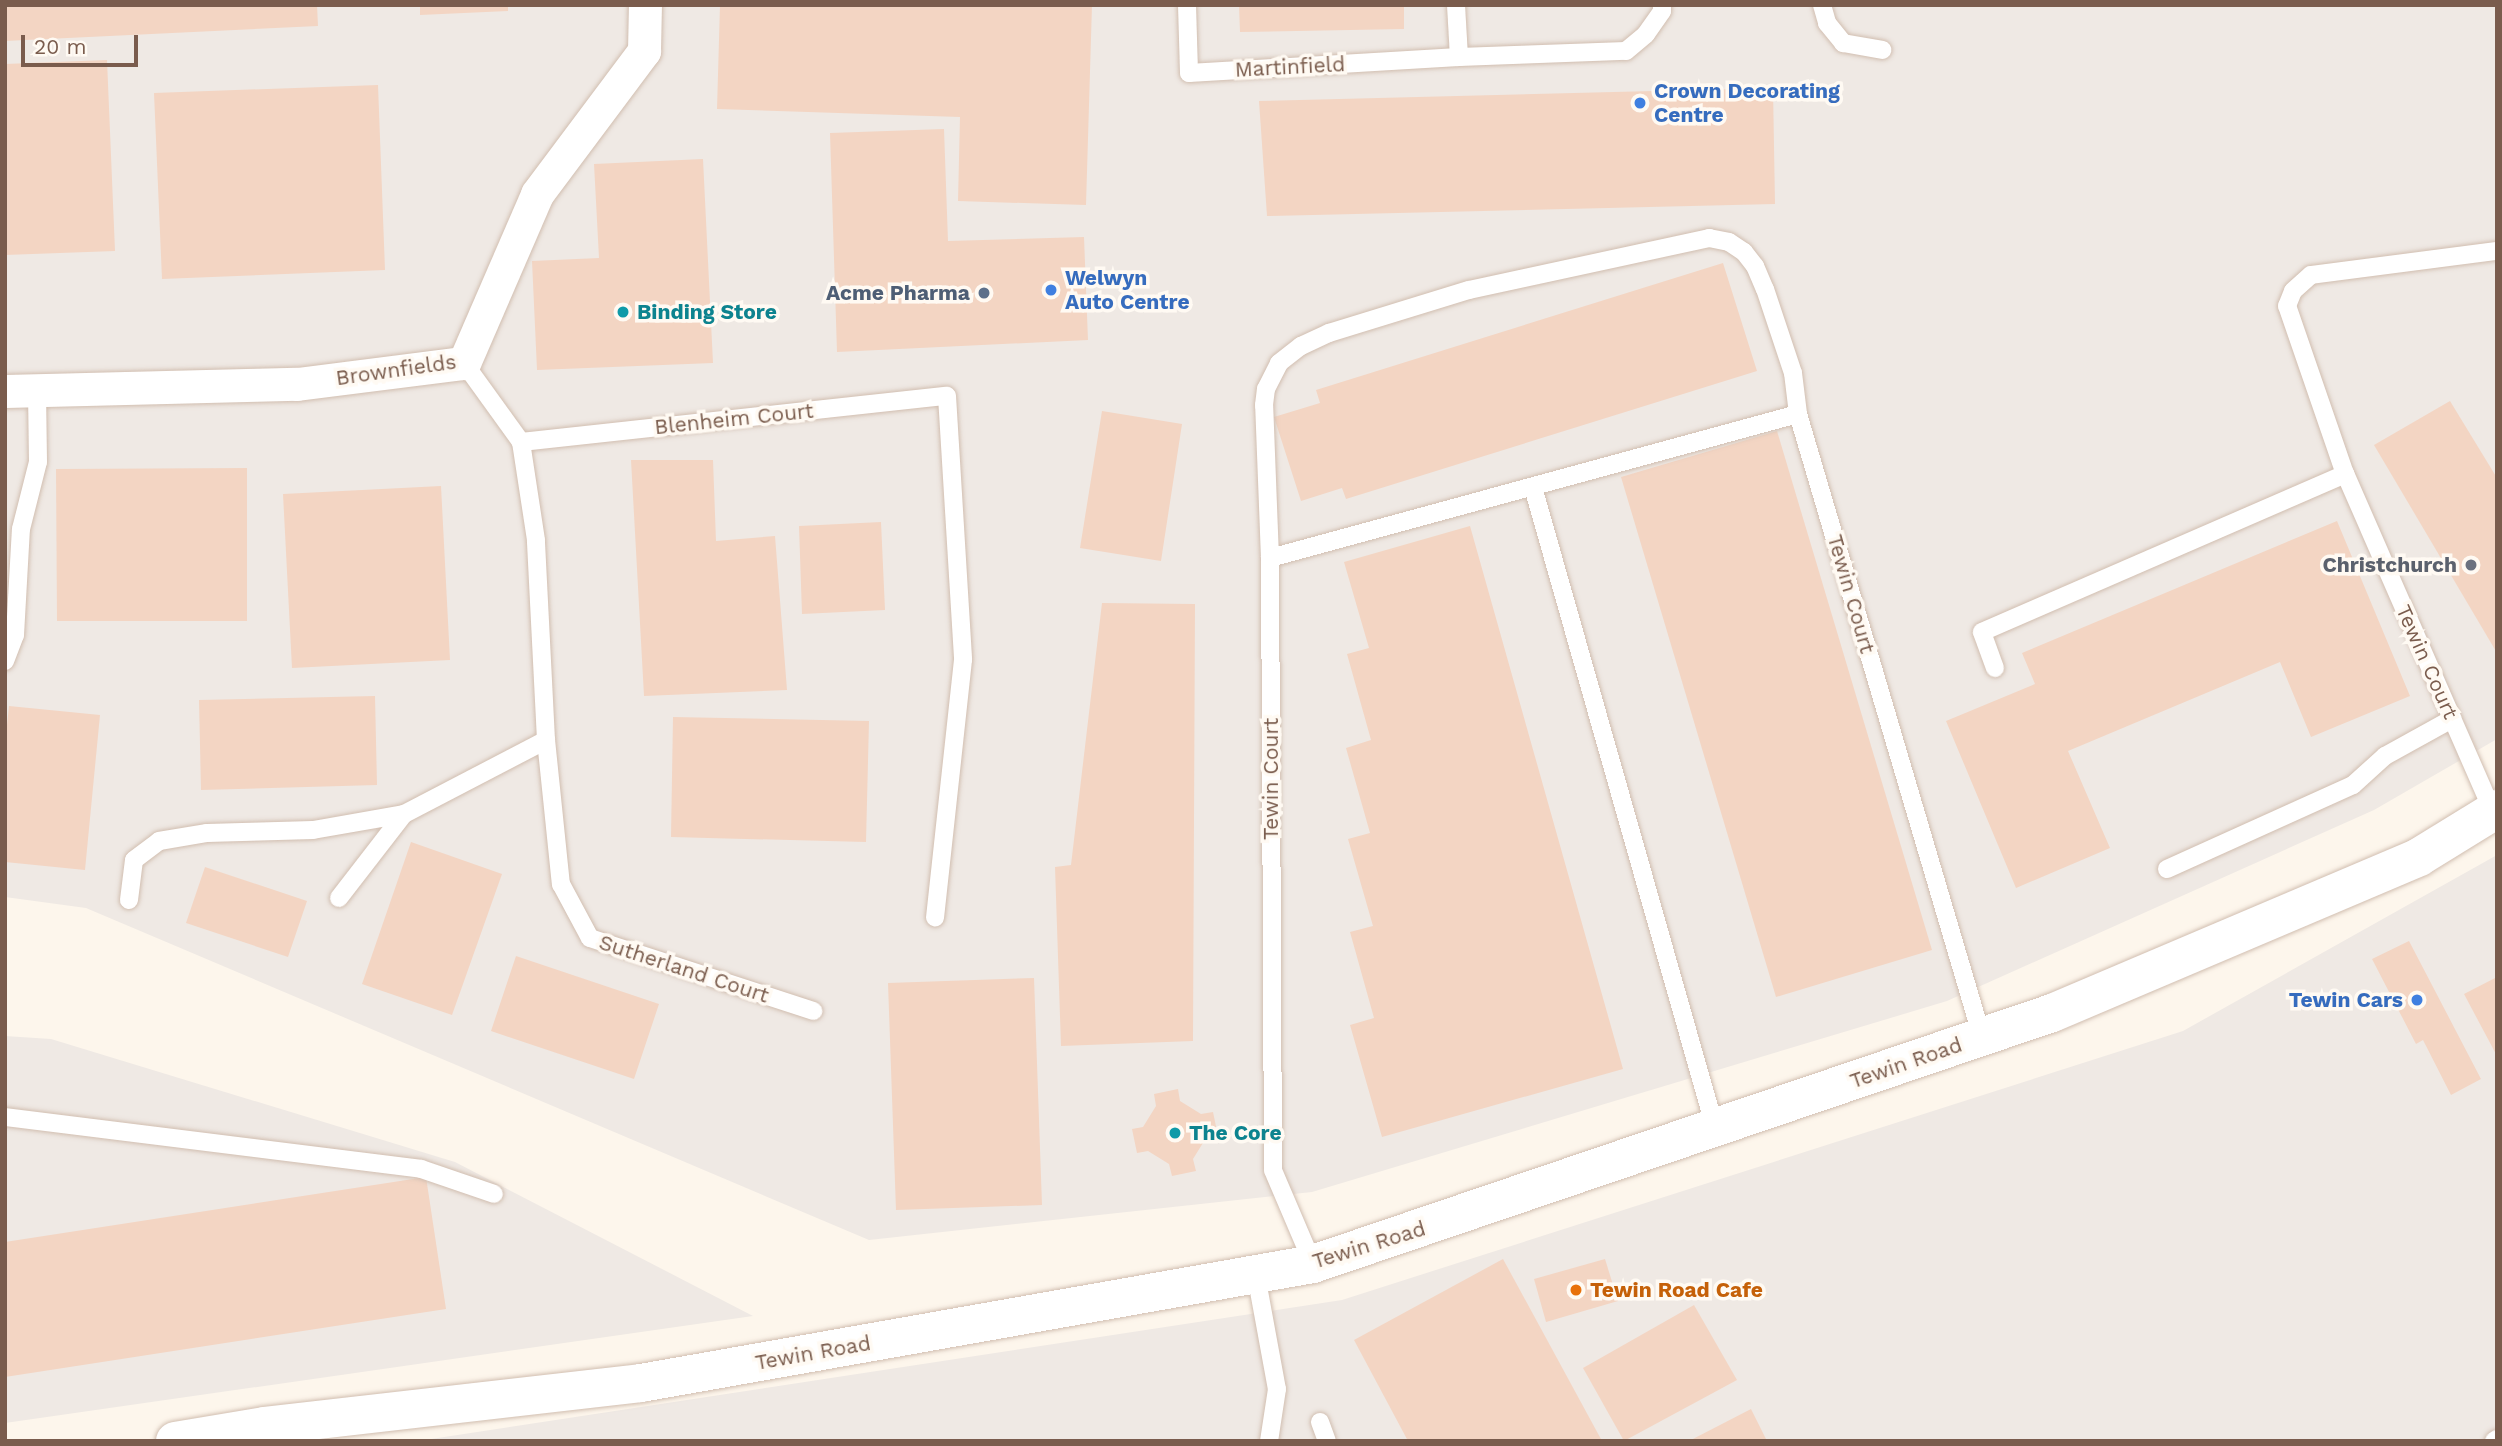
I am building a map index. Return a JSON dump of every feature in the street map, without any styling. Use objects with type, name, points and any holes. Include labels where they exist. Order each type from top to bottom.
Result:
[{"type":"street","name":"Brownfields","points":[[21,390],[297,384],[464,363],[537,194],[644,51],[645,5]]},
{"type":"street","name":"Tewin Road","points":[[175,1441],[266,1433],[640,1383],[1313,1264],[2052,1013],[2419,857],[2495,810]]},
{"type":"lane","name":"Martinfield","points":[[1187,5],[1189,73],[1459,57],[1626,51],[1646,34],[1662,11],[1662,5]]},
{"type":"lane","points":[[1456,5],[1459,57]]},
{"type":"lane","points":[[1822,5],[1827,23],[1843,43],[1882,50]]},
{"type":"lane","name":"Tewin Court","points":[[1313,1264],[1273,1170],[1270,558],[1264,405],[1266,389],[1279,363],[1301,346],[1329,333],[1469,290],[1709,238],[1729,242],[1744,252],[1755,265],[1765,289],[1793,373],[1798,414],[1982,1037]]},
{"type":"lane","name":"Tewin Court","points":[[2495,810],[2452,719],[2345,474],[2287,306],[2293,291],[2311,275],[2497,251]]},
{"type":"lane","name":"Sutherland Court","points":[[464,363],[521,442],[536,540],[546,740],[561,884],[590,938],[813,1011]]},
{"type":"lane","points":[[5,661],[15,635],[21,529],[38,462],[21,390]]},
{"type":"lane","name":"Blenheim Court","points":[[521,442],[947,397],[963,660],[935,917]]},
{"type":"lane","points":[[1270,558],[1798,414]]},
{"type":"lane","points":[[1995,668],[1982,632],[2345,474]]},
{"type":"lane","points":[[1533,487],[1716,1128]]},
{"type":"lane","points":[[2167,870],[2353,785],[2385,757],[2452,719]]},
{"type":"lane","points":[[129,900],[134,860],[159,841],[207,833],[313,830],[404,814],[546,740]]},
{"type":"lane","points":[[339,898],[404,814]]},
{"type":"lane","points":[[5,1117],[421,1169],[494,1194]]},
{"type":"lane","points":[[1255,1275],[1277,1389],[1269,1441]]},
{"type":"lane","points":[[1320,1422],[1327,1441]]},
{"type":"shaded area","points":[[5,5],[2497,5],[2497,739],[2374,810],[1947,1001],[1312,1192],[869,1240],[86,908],[5,897]]},
{"type":"shaded area","points":[[2497,855],[2497,1441],[418,1441],[1342,1300],[2183,1031]]},
{"type":"shaded area","points":[[5,1036],[51,1039],[455,1162],[753,1316],[5,1423]]},
{"type":"building","points":[[5,5],[317,5],[318,26],[5,41]]},
{"type":"building","points":[[420,5],[508,5],[508,11],[420,15]]},
{"type":"building","points":[[720,5],[1092,5],[1086,205],[958,201],[960,117],[717,109]]},
{"type":"building","points":[[1239,5],[1404,5],[1404,29],[1240,32]]},
{"type":"building","points":[[107,60],[115,251],[5,255],[5,64]]},
{"type":"building","points":[[378,85],[385,270],[162,279],[154,93]]},
{"type":"building","points":[[1773,88],[1775,204],[1267,216],[1259,101]]},
{"type":"building","points":[[944,129],[948,241],[1084,237],[1088,340],[837,352],[830,133]]},
{"type":"building","name":"Binding Store","points":[[703,159],[713,363],[537,370],[532,261],[599,258],[594,164]]},
{"type":"building","points":[[1723,263],[1757,371],[1346,499],[1342,488],[1301,501],[1274,417],[1320,403],[1316,390]]},
{"type":"building","name":"Christchurch","points":[[2450,401],[2497,478],[2497,653],[2374,445]]},
{"type":"building","points":[[1102,411],[1182,424],[1161,561],[1080,548]]},
{"type":"building","points":[[1777,431],[1932,950],[1776,997],[1621,477]]},
{"type":"building","points":[[631,460],[713,460],[716,541],[775,536],[787,690],[644,696]]},
{"type":"building","points":[[247,468],[247,621],[57,621],[56,469]]},
{"type":"building","points":[[441,486],[450,660],[292,668],[283,494]]},
{"type":"building","points":[[2337,521],[2410,696],[2311,737],[2280,662],[2068,751],[2110,848],[2016,888],[1946,721],[2035,684],[2022,653]]},
{"type":"building","points":[[881,522],[885,610],[802,614],[799,526]]},
{"type":"building","points":[[1470,526],[1623,1069],[1382,1137],[1350,1025],[1374,1018],[1350,932],[1373,926],[1348,839],[1370,833],[1346,748],[1371,740],[1347,654],[1369,648],[1344,562]]},
{"type":"building","points":[[1102,603],[1195,604],[1193,1041],[1061,1046],[1055,867],[1071,865]]},
{"type":"building","points":[[375,696],[377,785],[201,790],[199,700]]},
{"type":"building","points":[[9,706],[100,715],[85,870],[5,862],[5,744]]},
{"type":"building","points":[[673,717],[869,721],[866,842],[671,837]]},
{"type":"building","points":[[411,842],[502,874],[452,1015],[362,984]]},
{"type":"building","points":[[205,867],[307,901],[288,957],[186,923]]},
{"type":"building","name":"Tewin Cars","points":[[2409,941],[2481,1079],[2451,1095],[2423,1040],[2416,1044],[2372,959]]},
{"type":"building","points":[[516,956],[659,1004],[634,1079],[491,1031]]},
{"type":"building","points":[[2497,977],[2497,1056],[2464,994]]},
{"type":"building","points":[[1034,978],[1042,1205],[896,1210],[888,983]]},
{"type":"building","name":"The Core","points":[[1178,1089],[1180,1101],[1201,1114],[1213,1112],[1218,1136],[1206,1138],[1193,1159],[1196,1171],[1172,1176],[1169,1164],[1148,1151],[1137,1153],[1132,1129],[1143,1127],[1156,1106],[1154,1094]]},
{"type":"building","points":[[426,1177],[446,1309],[5,1377],[5,1242]]},
{"type":"building","points":[[1503,1259],[1602,1441],[1408,1441],[1354,1340]]},
{"type":"building","name":"Tewin Road Cafe","points":[[1605,1259],[1618,1301],[1546,1322],[1534,1279]]},
{"type":"building","points":[[1694,1305],[1737,1380],[1624,1441],[1583,1368]]},
{"type":"building","points":[[1751,1409],[1767,1441],[1689,1441]]},
{"type":"place","name":"Crown Decorating Centre","points":[[1640,103]]},
{"type":"place","name":"Welwyn Auto Centre","points":[[1051,290]]},
{"type":"place","name":"Acme Pharma","points":[[984,293]]},
{"type":"place","name":"Binding Store","points":[[623,312]]},
{"type":"place","name":"Christchurch","points":[[2471,565]]},
{"type":"place","name":"Tewin Cars","points":[[2417,1000]]},
{"type":"place","name":"The Core","points":[[1175,1133]]},
{"type":"place","name":"Tewin Road Cafe","points":[[1576,1290]]}]
